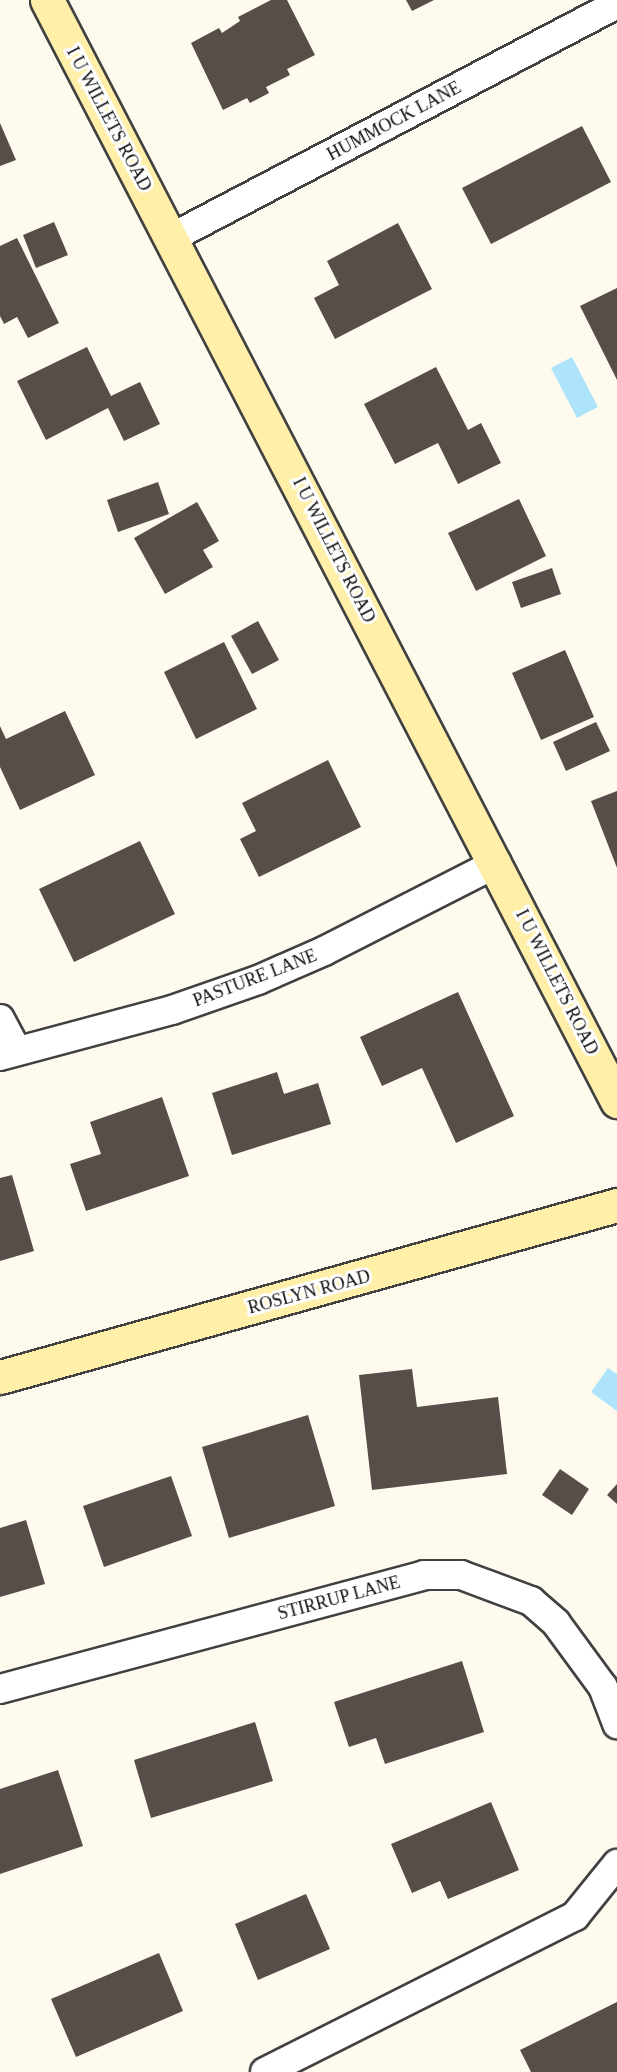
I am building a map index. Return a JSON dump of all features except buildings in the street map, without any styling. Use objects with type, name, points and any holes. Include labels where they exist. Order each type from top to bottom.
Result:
[{"type":"main road","name":"I U WILLETS ROAD","points":[[47,0],[496,863],[617,1101]]},
{"type":"main road","name":"ROSLYN ROAD","points":[[0,1377],[617,1205]]},
{"type":"street","name":"HUMMOCK LANE","points":[[171,238],[616,2]]},
{"type":"street","name":"PASTURE LANE","points":[[9,1054],[172,1010],[258,980],[324,951],[496,863]]},
{"type":"street","points":[[0,1019],[9,1054]]},
{"type":"street","name":"STIRRUP LANE","points":[[0,1689],[424,1575],[461,1575],[531,1601],[556,1623],[610,1683],[617,1724]]},
{"type":"street","points":[[265,2072],[575,1916],[617,1864]]},
{"type":"water","points":[[572,357],[598,407],[577,418],[551,368]]},
{"type":"water","points":[[608,1368],[617,1374],[617,1411],[591,1392]]}]
